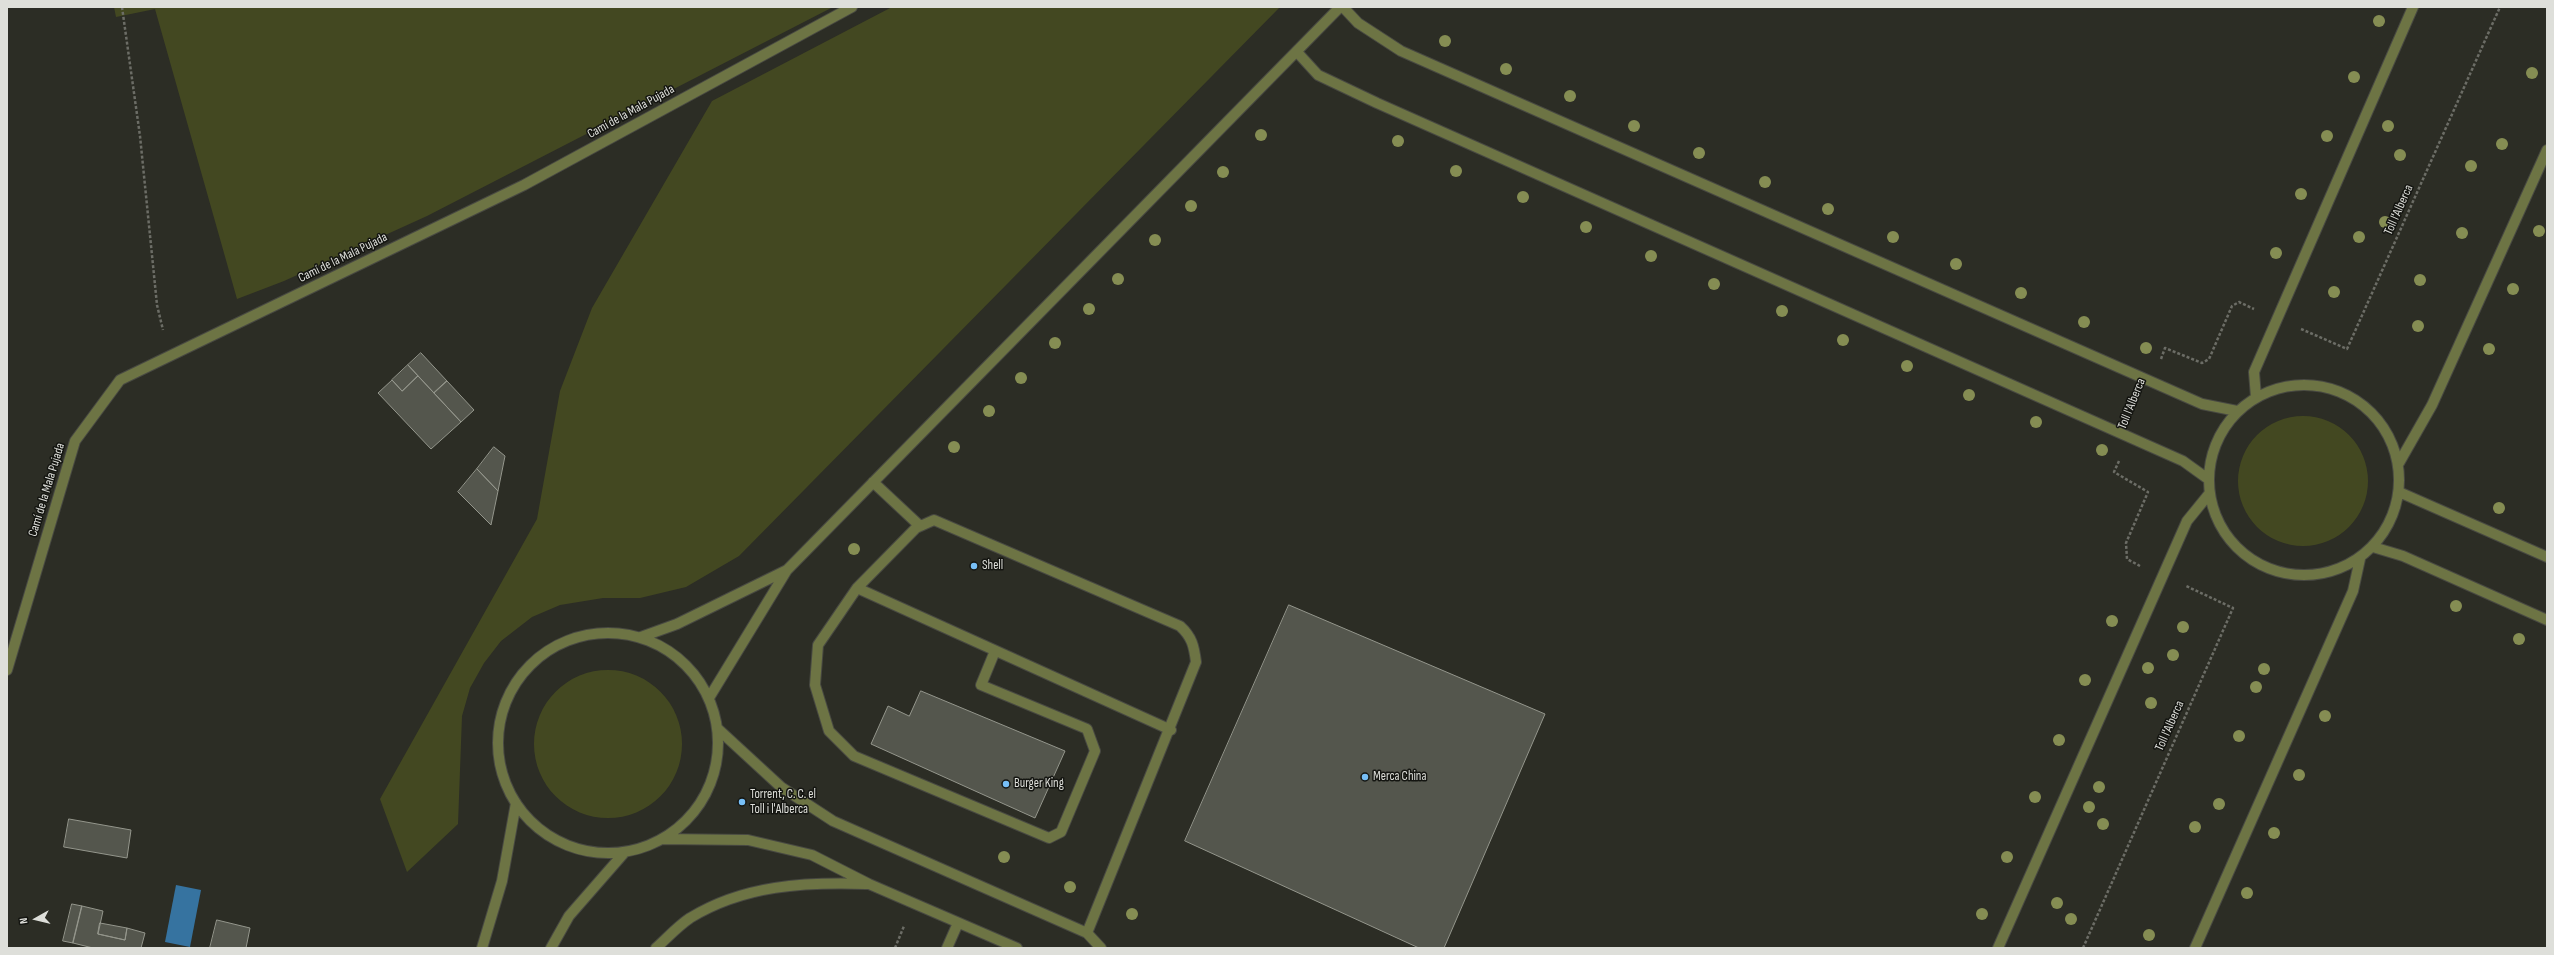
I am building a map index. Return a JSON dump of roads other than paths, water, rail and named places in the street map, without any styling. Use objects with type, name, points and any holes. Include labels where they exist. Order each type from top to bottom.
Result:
[{"type":"street","name":"Camí de la Mala Pujada","points":[[7,670],[75,441],[120,380],[524,185],[852,7]]},
{"type":"street","points":[[709,698],[787,570],[1341,7],[1358,23],[1401,51],[2202,404],[2237,411]]},
{"type":"street","points":[[2256,397],[2254,372],[2276,318],[2412,7]]},
{"type":"street","points":[[1297,52],[1318,75],[1377,103],[2183,460],[2208,479]]},
{"type":"street","points":[[2399,463],[2432,405],[2547,150]]},
{"type":"street","points":[[2315,385],[2344,393],[2370,410],[2388,434],[2399,463],[2399,492],[2390,522],[2373,547],[2360,559],[2335,572],[2307,576],[2280,573],[2254,562],[2232,544],[2217,521],[2209,494],[2208,479],[2212,454],[2222,431],[2237,411],[2256,397],[2285,386],[2315,385]]},
{"type":"street","points":[[873,482],[920,526]]},
{"type":"street","points":[[2399,492],[2547,557]]},
{"type":"street","points":[[1998,948],[2164,576],[2187,521],[2209,494]]},
{"type":"street","points":[[996,651],[981,685],[1087,729],[1095,751],[1061,832],[1049,838],[854,756],[829,731],[815,685],[818,645],[857,588],[920,526],[934,520],[1180,626],[1189,634],[1194,647],[1196,662],[1170,730],[1087,933]]},
{"type":"street","points":[[2373,547],[2403,556],[2547,620]]},
{"type":"street","points":[[2195,948],[2353,591],[2360,559]]},
{"type":"street","points":[[641,637],[677,624],[787,570]]},
{"type":"street","points":[[857,588],[1170,730]]},
{"type":"street","points":[[608,632],[641,637],[669,650],[692,671],[709,698],[718,729],[717,762],[706,793],[688,819],[662,839],[644,848],[624,852],[593,852],[563,843],[536,826],[516,803],[502,772],[498,738],[504,705],[521,676],[545,652],[575,637],[608,632]]},
{"type":"street","points":[[718,729],[781,787],[832,821],[1087,933],[1101,948]]},
{"type":"street","points":[[482,948],[502,881],[516,803]]},
{"type":"street","points":[[662,839],[748,840],[812,855],[869,884],[1017,948]]},
{"type":"street","points":[[551,948],[569,916],[624,852]]},
{"type":"street","points":[[656,948],[689,919],[725,899],[769,887],[824,883],[869,884]]},
{"type":"street","points":[[947,948],[958,923]]},
{"type":"water","points":[[176,885],[201,890],[190,947],[165,942]]},
{"type":"place","name":"Shell","points":[[974,566]]},
{"type":"place","name":"Merca China","points":[[1365,777]]},
{"type":"place","name":"Burger King","points":[[1006,784]]},
{"type":"place","name":"Torrent, C. C. el Toll i l'Alberca","points":[[742,802]]}]
